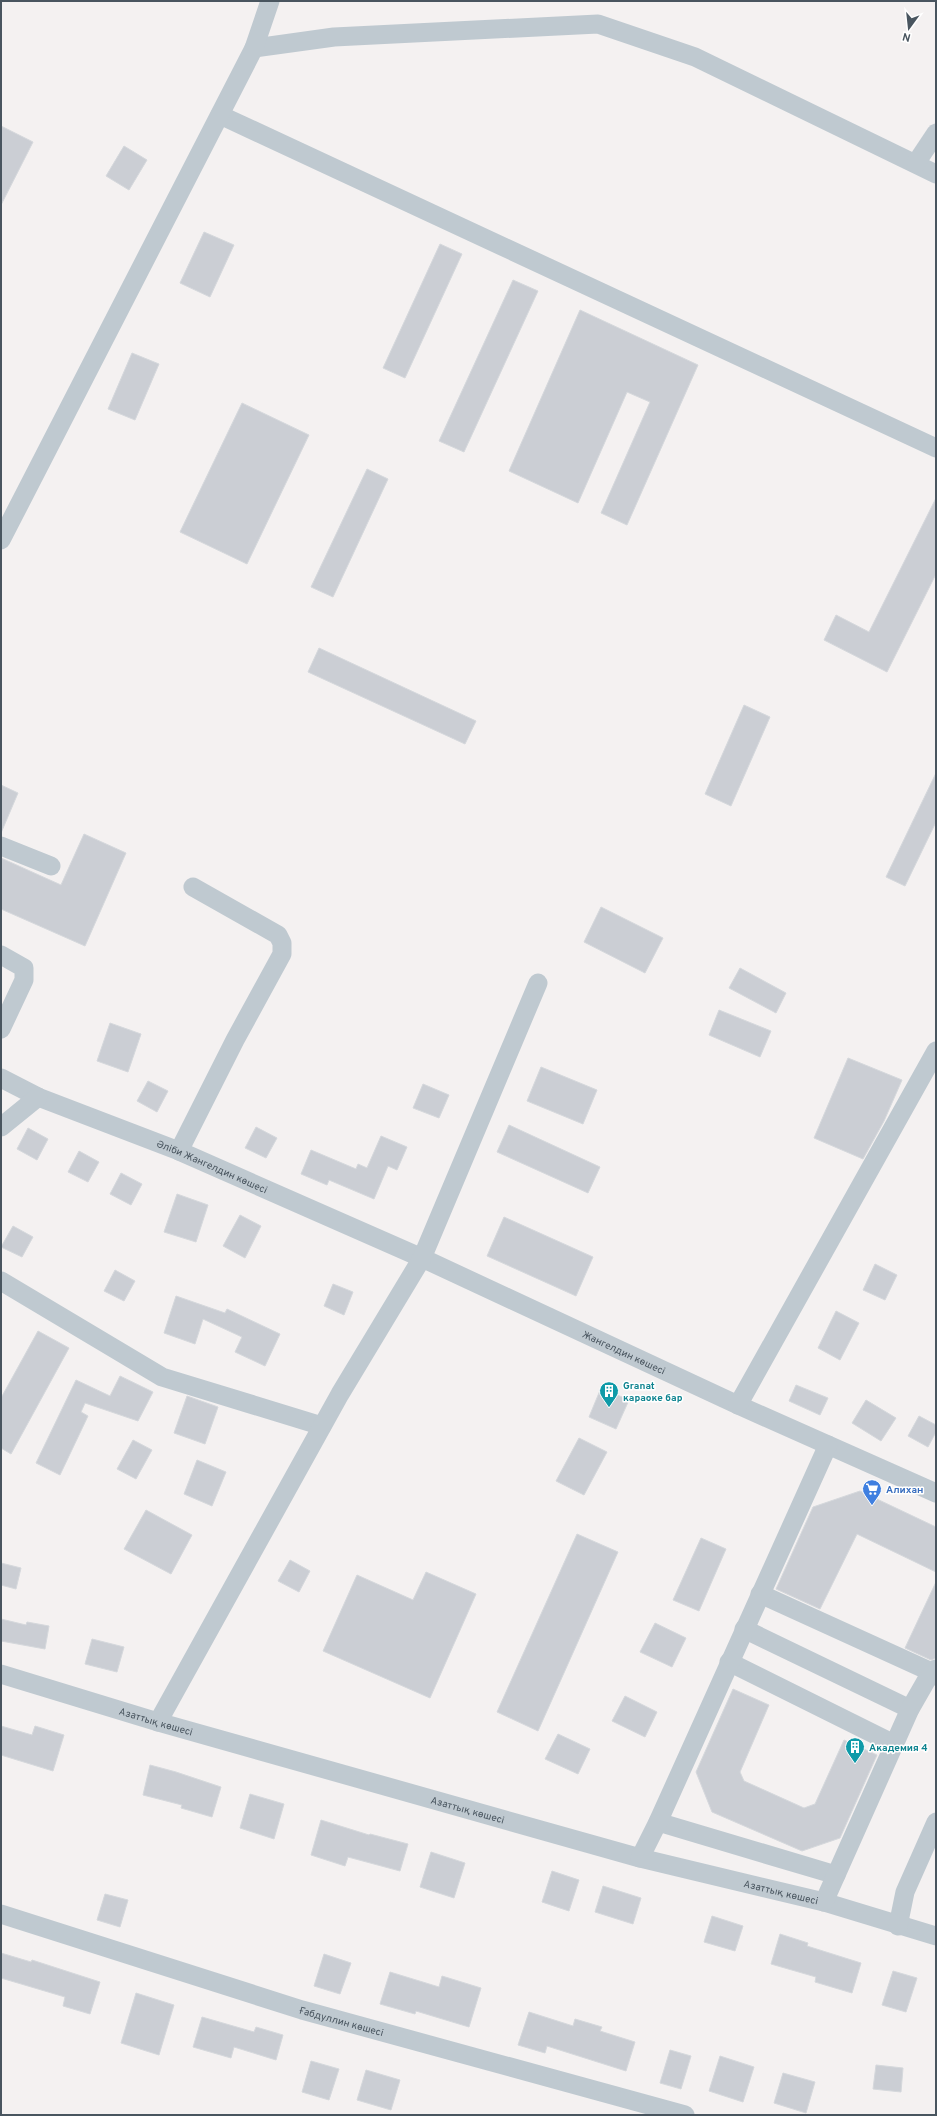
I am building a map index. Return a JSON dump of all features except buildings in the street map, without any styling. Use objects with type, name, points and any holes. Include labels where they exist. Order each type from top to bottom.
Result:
[{"type":"street","points":[[1,540],[254,48],[270,1]]},
{"type":"street","points":[[254,48],[334,37],[598,24],[696,57],[936,174]]},
{"type":"street","points":[[220,115],[936,448]]},
{"type":"street","points":[[916,163],[936,133]]},
{"type":"street","points":[[1,846],[51,866]]},
{"type":"street","points":[[179,1151],[235,1040],[282,954],[283,948],[278,935],[193,887]]},
{"type":"street","points":[[1,955],[24,968],[24,980],[1,1028]]},
{"type":"street","points":[[158,1722],[322,1426],[422,1258],[538,983]]},
{"type":"street","points":[[738,1405],[936,1051]]},
{"type":"street","name":"Әліби Жангелдин көшесі","points":[[1,1078],[38,1097],[179,1151],[422,1258]]},
{"type":"street","points":[[1,1127],[38,1097]]},
{"type":"street","name":"Жангелдин көшесі","points":[[422,1258],[738,1405],[936,1493]]},
{"type":"street","points":[[1,1281],[162,1377],[322,1426]]},
{"type":"street","points":[[640,1858],[658,1822],[828,1445]]},
{"type":"street","points":[[760,1594],[935,1672],[926,1680],[910,1709],[824,1902]]},
{"type":"street","points":[[744,1629],[910,1709]]},
{"type":"street","points":[[729,1662],[894,1744]]},
{"type":"street","name":"Азаттық көшесі","points":[[1,1674],[158,1722],[640,1858],[824,1902],[898,1926],[936,1936]]},
{"type":"street","points":[[658,1822],[836,1875]]},
{"type":"street","points":[[898,1926],[905,1892],[936,1822]]},
{"type":"street","name":"Ғабдуллин көшесі","points":[[1,1914],[302,2010],[685,2115]]},
{"type":"place","name":"Granat караоке бар","points":[[609,1408]]},
{"type":"place","name":"Алихан","points":[[872,1506]]},
{"type":"place","name":"Академия 4","points":[[855,1764]]}]
